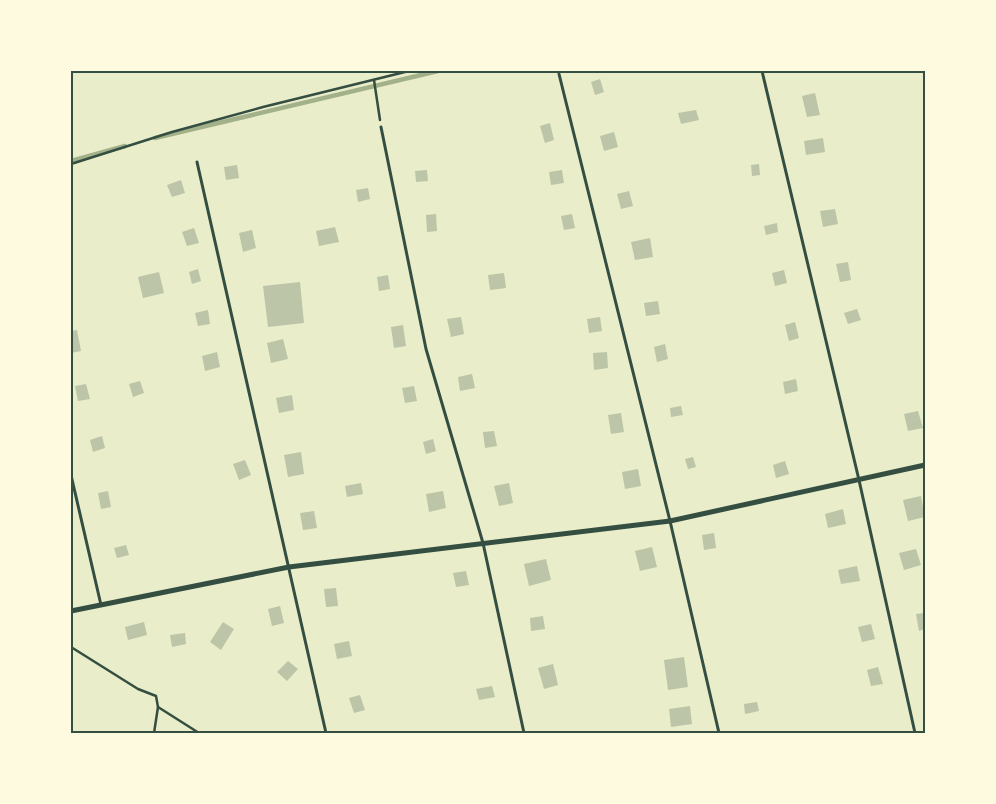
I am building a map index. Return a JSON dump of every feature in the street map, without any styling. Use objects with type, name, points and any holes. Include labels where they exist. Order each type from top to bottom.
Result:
[{"type":"street","points":[[71,611],[289,567],[670,521],[925,465]]},
{"type":"lane","points":[[762,71],[859,480],[915,733]]},
{"type":"lane","points":[[559,74],[670,521],[719,733]]},
{"type":"lane","points":[[381,127],[426,349],[483,543],[524,733]]},
{"type":"lane","points":[[196,162],[326,733]]},
{"type":"lane","points":[[71,475],[101,605]]},
{"type":"path","points":[[71,164],[263,106],[409,71]]},
{"type":"path","points":[[374,80],[381,127]]},
{"type":"path","points":[[71,647],[138,689],[156,696],[158,707],[154,733]]},
{"type":"path","points":[[158,707],[199,733]]},
{"type":"building","points":[[600,79],[604,92],[595,95],[591,82]]},
{"type":"building","points":[[815,93],[820,115],[807,117],[802,96]]},
{"type":"building","points":[[696,110],[699,120],[681,124],[678,113]]},
{"type":"building","points":[[550,123],[554,140],[545,143],[540,126]]},
{"type":"building","points":[[614,132],[618,147],[604,151],[600,136]]},
{"type":"building","points":[[823,138],[825,152],[806,155],[804,141]]},
{"type":"building","points":[[759,164],[760,175],[752,176],[751,165]]},
{"type":"building","points":[[237,165],[239,178],[226,180],[224,167]]},
{"type":"building","points":[[427,170],[428,181],[416,182],[415,171]]},
{"type":"building","points":[[562,170],[564,183],[551,185],[549,172]]},
{"type":"building","points":[[181,180],[185,193],[172,197],[167,185]]},
{"type":"building","points":[[368,188],[370,199],[358,202],[356,190]]},
{"type":"building","points":[[629,191],[633,206],[621,209],[617,194]]},
{"type":"building","points":[[835,209],[838,224],[823,227],[820,211]]},
{"type":"building","points":[[436,214],[437,231],[427,232],[426,215]]},
{"type":"building","points":[[572,214],[575,228],[564,230],[561,216]]},
{"type":"building","points":[[777,223],[778,232],[766,235],[764,226]]},
{"type":"building","points":[[335,227],[339,242],[319,246],[316,231]]},
{"type":"building","points":[[194,228],[199,243],[187,246],[182,232]]},
{"type":"building","points":[[252,230],[256,248],[243,252],[239,233]]},
{"type":"building","points":[[650,238],[653,257],[635,260],[631,242]]},
{"type":"building","points":[[848,262],[851,280],[840,282],[836,264]]},
{"type":"building","points":[[198,269],[201,281],[192,284],[189,272]]},
{"type":"building","points":[[784,270],[787,283],[775,286],[772,273]]},
{"type":"building","points":[[159,272],[164,293],[143,298],[138,277]]},
{"type":"building","points":[[504,273],[506,288],[490,290],[488,275]]},
{"type":"building","points":[[388,275],[390,289],[379,291],[377,277]]},
{"type":"building","points":[[300,282],[304,323],[268,327],[263,286]]},
{"type":"building","points":[[658,301],[660,314],[646,316],[644,303]]},
{"type":"building","points":[[857,309],[861,320],[848,324],[844,313]]},
{"type":"building","points":[[208,310],[210,324],[198,326],[195,313]]},
{"type":"building","points":[[461,317],[464,334],[451,337],[447,319]]},
{"type":"building","points":[[600,317],[602,331],[589,333],[587,319]]},
{"type":"building","points":[[795,322],[799,338],[789,341],[785,325]]},
{"type":"building","points":[[403,325],[406,346],[394,348],[391,327]]},
{"type":"building","points":[[77,330],[81,351],[71,353],[71,331]]},
{"type":"building","points":[[283,339],[288,359],[271,363],[267,343]]},
{"type":"building","points":[[665,344],[668,359],[657,362],[654,347]]},
{"type":"building","points":[[217,352],[220,367],[205,371],[202,356]]},
{"type":"building","points":[[607,352],[608,368],[594,370],[593,353]]},
{"type":"building","points":[[472,374],[475,388],[460,391],[458,377]]},
{"type":"building","points":[[796,379],[798,391],[785,394],[783,382]]},
{"type":"building","points":[[140,381],[144,393],[133,397],[129,384]]},
{"type":"building","points":[[86,384],[90,399],[78,401],[75,386]]},
{"type":"building","points":[[414,386],[417,401],[405,403],[402,388]]},
{"type":"building","points":[[292,395],[294,410],[279,413],[276,398]]},
{"type":"building","points":[[681,406],[683,415],[671,417],[670,408]]},
{"type":"building","points":[[918,411],[923,428],[908,431],[904,414]]},
{"type":"building","points":[[621,413],[624,432],[611,434],[608,415]]},
{"type":"building","points":[[494,431],[497,446],[485,448],[483,432]]},
{"type":"building","points":[[102,436],[105,448],[93,452],[90,440]]},
{"type":"building","points":[[433,439],[436,451],[426,454],[423,442]]},
{"type":"building","points":[[301,452],[304,474],[288,477],[284,455]]},
{"type":"building","points":[[693,457],[696,467],[688,469],[685,459]]},
{"type":"building","points":[[245,460],[251,475],[239,480],[233,464]]},
{"type":"building","points":[[785,461],[789,474],[776,478],[773,465]]},
{"type":"building","points":[[638,469],[641,486],[625,489],[622,472]]},
{"type":"building","points":[[361,483],[363,494],[347,497],[345,486]]},
{"type":"building","points":[[509,483],[513,503],[499,506],[494,486]]},
{"type":"building","points":[[108,491],[111,507],[101,509],[98,493]]},
{"type":"building","points":[[443,491],[446,508],[429,512],[426,494]]},
{"type":"building","points":[[921,496],[925,517],[908,521],[903,500]]},
{"type":"building","points":[[843,509],[846,524],[828,528],[825,514]]},
{"type":"building","points":[[314,511],[317,528],[303,530],[300,513]]},
{"type":"building","points":[[714,533],[716,548],[704,550],[702,535]]},
{"type":"building","points":[[126,545],[129,555],[117,558],[114,548]]},
{"type":"building","points":[[652,547],[657,567],[640,571],[635,551]]},
{"type":"building","points":[[916,549],[921,565],[904,570],[899,553]]},
{"type":"building","points":[[546,559],[551,580],[529,586],[524,564]]},
{"type":"building","points":[[857,566],[860,581],[841,584],[838,570]]},
{"type":"building","points":[[466,571],[469,585],[456,587],[453,573]]},
{"type":"building","points":[[336,588],[338,606],[326,607],[324,589]]},
{"type":"building","points":[[280,606],[284,623],[272,626],[268,609]]},
{"type":"building","points":[[925,613],[925,629],[919,631],[916,614]]},
{"type":"building","points":[[543,616],[545,629],[531,631],[530,618]]},
{"type":"building","points":[[144,622],[147,635],[128,640],[125,627]]},
{"type":"building","points":[[223,622],[234,629],[221,650],[210,642]]},
{"type":"building","points":[[871,624],[875,639],[862,642],[858,627]]},
{"type":"building","points":[[185,633],[186,644],[172,647],[170,635]]},
{"type":"building","points":[[349,641],[352,656],[337,659],[334,644]]},
{"type":"building","points":[[684,657],[688,687],[668,690],[664,660]]},
{"type":"building","points":[[288,661],[298,669],[287,681],[277,672]]},
{"type":"building","points":[[553,664],[558,685],[544,689],[538,668]]},
{"type":"building","points":[[878,667],[883,684],[871,686],[867,670]]},
{"type":"building","points":[[492,686],[495,697],[479,700],[476,689]]},
{"type":"building","points":[[360,695],[365,710],[354,713],[349,698]]},
{"type":"building","points":[[757,702],[759,711],[745,714],[744,704]]},
{"type":"building","points":[[690,706],[692,724],[671,727],[669,709]]},
{"type":"waterway","points":[[155,138],[438,71]]},
{"type":"waterway","points":[[71,161],[125,146]]}]
